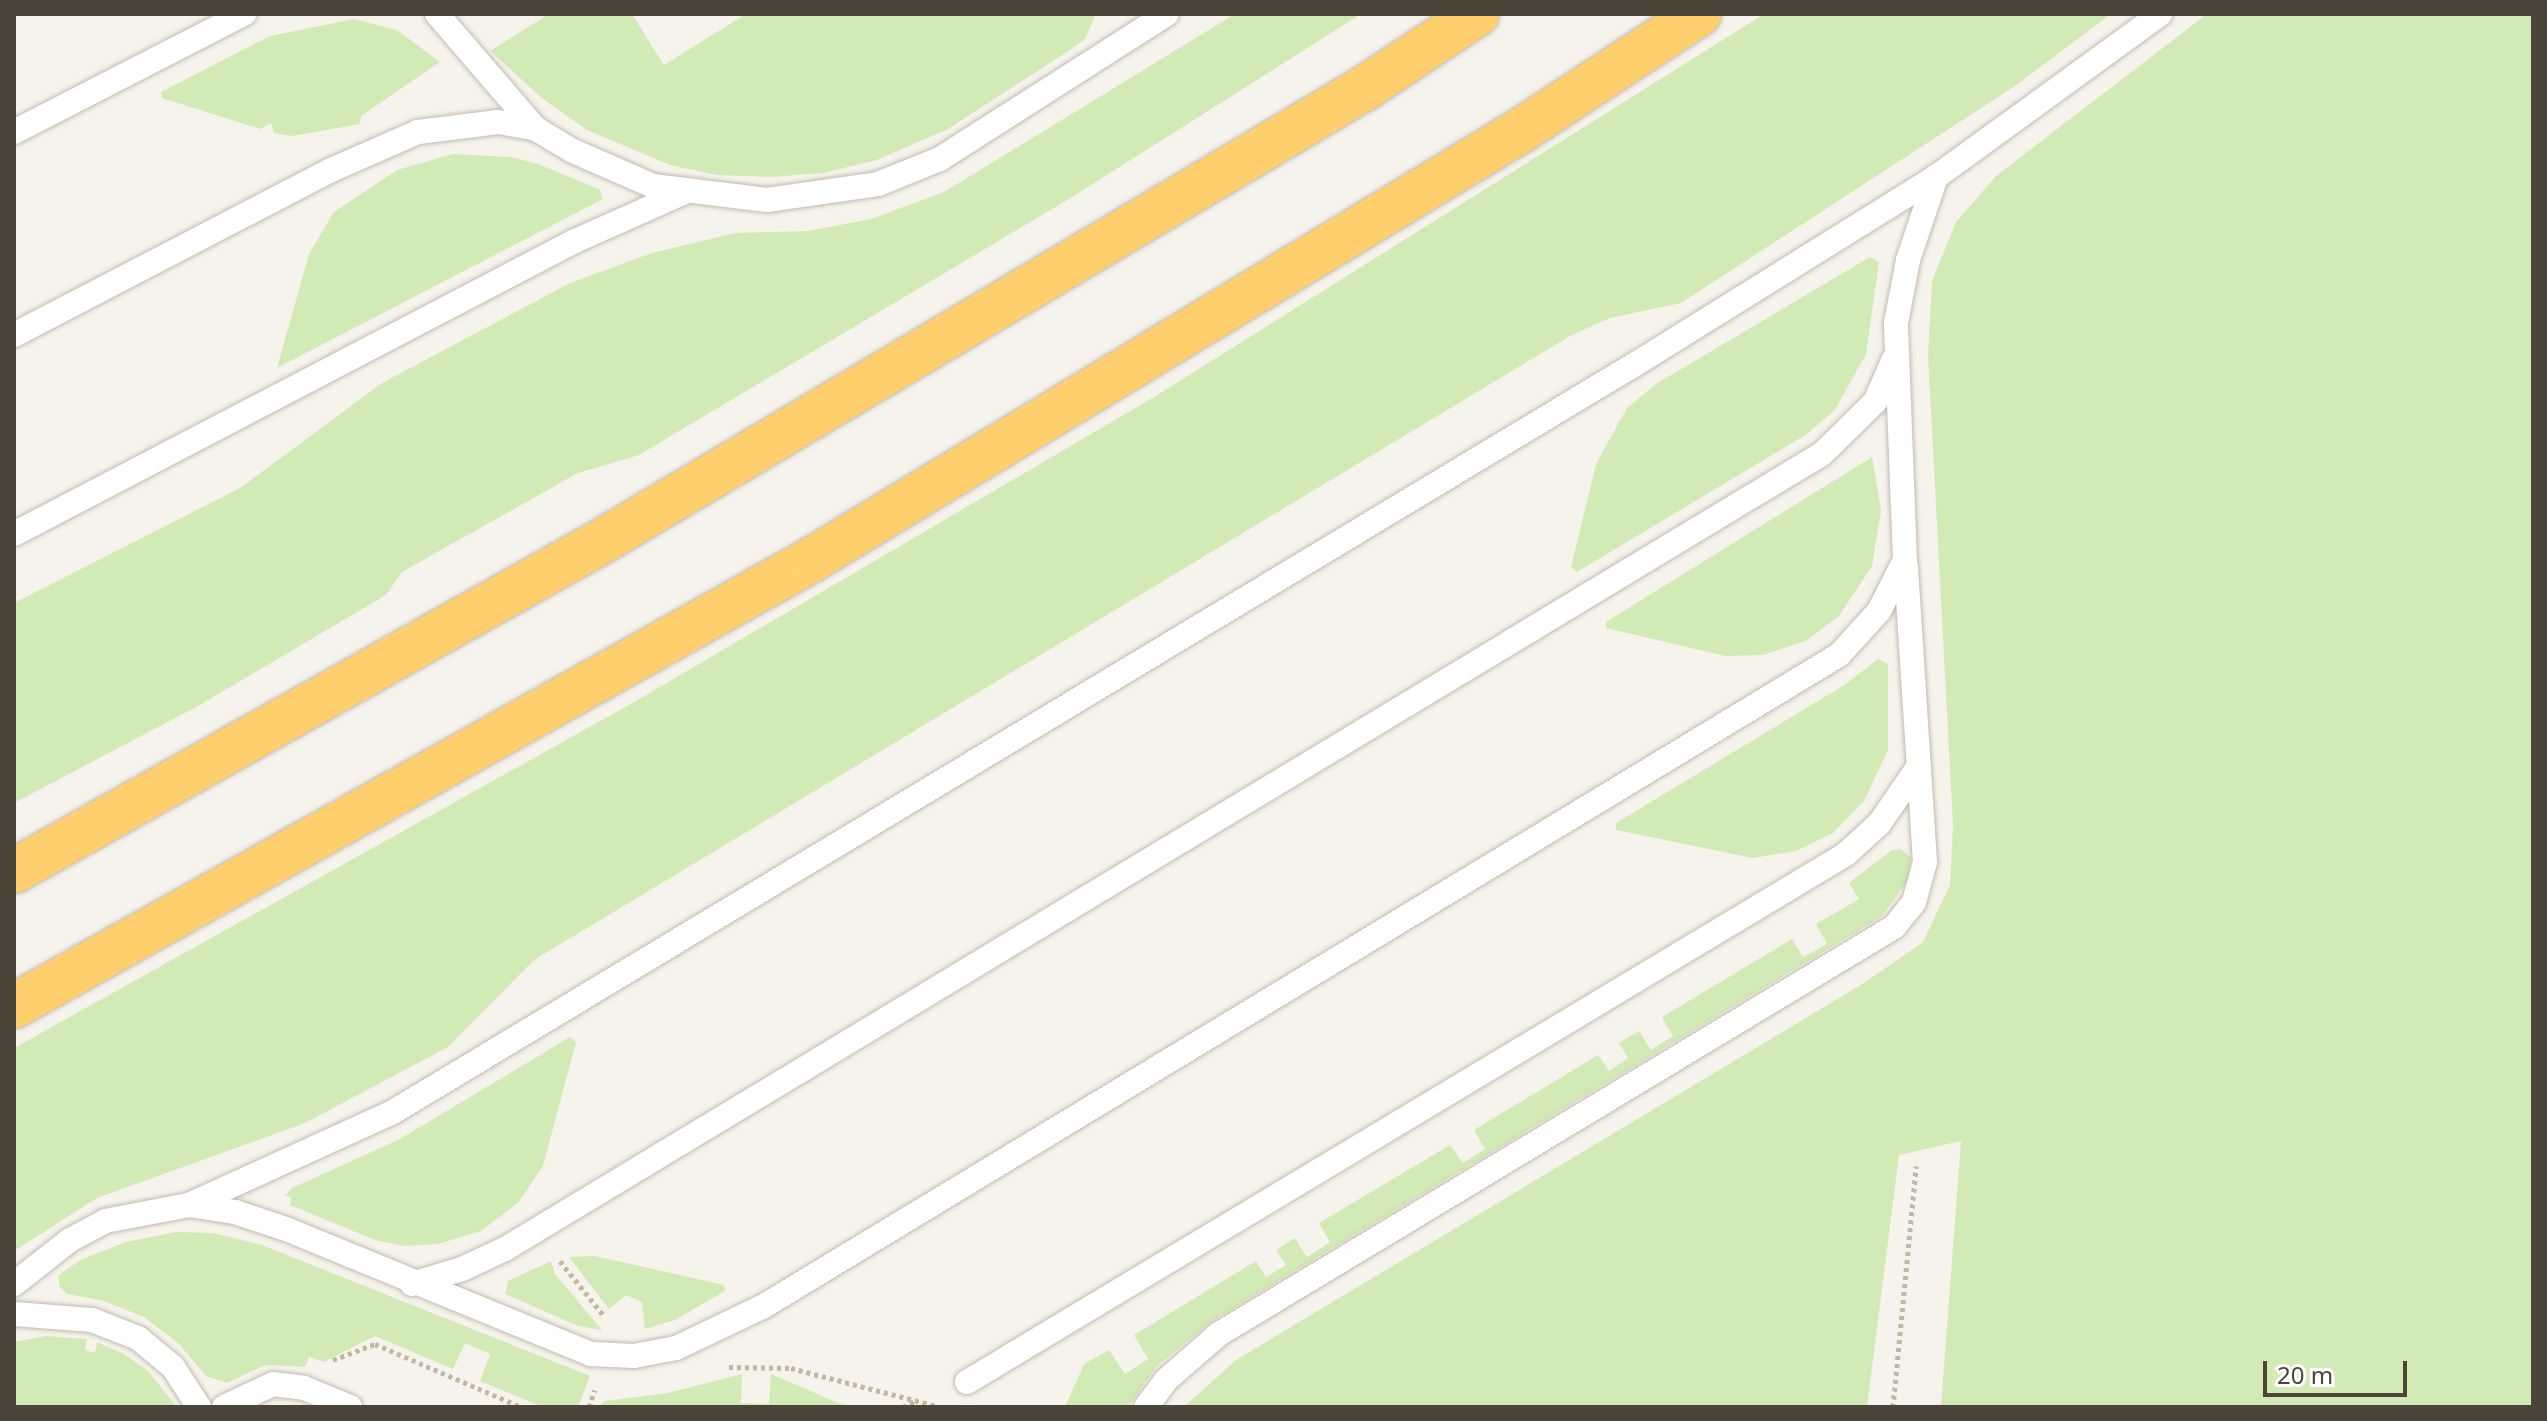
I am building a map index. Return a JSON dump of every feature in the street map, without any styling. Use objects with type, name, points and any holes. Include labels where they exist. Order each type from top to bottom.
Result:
[{"type":"highway","points":[[14,871],[619,531],[1365,88],[1477,14]]},
{"type":"highway","points":[[14,1006],[813,559],[1520,131],[1699,14]]},
{"type":"lane","points":[[14,132],[244,14]]},
{"type":"lane","points":[[437,14],[536,129],[614,171],[683,193],[767,200],[810,196],[914,170],[1167,14]]},
{"type":"lane","points":[[14,1284],[70,1240],[105,1221],[189,1205],[393,1112],[1634,365],[1936,177],[2160,14]]},
{"type":"lane","points":[[14,335],[329,171],[418,132],[487,123],[536,129]]},
{"type":"lane","points":[[1146,1407],[1166,1380],[1219,1334],[1894,927],[1914,902],[1924,873],[1896,353],[1905,273],[1936,177]]},
{"type":"lane","points":[[14,534],[575,241],[683,193]]},
{"type":"lane","points":[[412,1284],[505,1249],[1822,454],[1875,402],[1896,353]]},
{"type":"lane","points":[[189,1205],[235,1212],[286,1229],[412,1284],[591,1354],[658,1353],[712,1334],[1819,669],[1879,611],[1905,560]]},
{"type":"lane","points":[[967,1382],[1846,854],[1879,824],[1919,766]]},
{"type":"lane","points":[[14,1314],[92,1320],[138,1338],[173,1367],[199,1407]]},
{"type":"lane","points":[[224,1407],[262,1386],[308,1390],[350,1407]]},
{"type":"path","points":[[1893,1407],[1916,1166]]},
{"type":"path","points":[[308,1390],[317,1366],[375,1344],[521,1407]]},
{"type":"path","points":[[715,1370],[761,1363],[941,1407]]},
{"type":"path","points":[[592,1398],[604,1394]]},
{"type":"path","points":[[903,1407],[915,1400]]},
{"type":"green space","points":[[549,14],[632,14],[664,65],[746,14],[1096,14],[1085,39],[948,129],[877,160],[823,173],[771,177],[717,175],[670,165],[587,130],[543,99],[490,51]]},
{"type":"green space","points":[[1235,14],[1361,14],[1069,199],[639,455],[578,473],[402,572],[386,595],[198,706],[14,803],[14,603],[240,488],[382,383],[570,283],[652,253],[735,233],[808,231],[871,219],[944,192]]},
{"type":"green space","points":[[1764,14],[2111,14],[2015,86],[1681,303],[1610,318],[1570,336],[534,960],[448,1047],[305,1123],[97,1198],[14,1251],[14,1048],[629,705],[1154,397]]},
{"type":"green space","points":[[2207,14],[2533,14],[2533,1407],[1941,1407],[1961,1141],[1899,1155],[1867,1407],[1184,1407],[1236,1360],[1864,983],[1923,942],[1950,885],[1953,825],[1928,356],[1932,281],[1956,222],[1996,176]]},
{"type":"green space","points":[[354,19],[397,30],[440,62],[361,116],[360,124],[292,136],[274,133],[271,123],[260,129],[162,98],[161,92],[270,36]]},
{"type":"green space","points":[[453,154],[511,157],[538,164],[599,189],[603,199],[277,368],[309,254],[334,212],[397,170]]},
{"type":"green space","points":[[1870,257],[1879,262],[1866,354],[1835,410],[1807,434],[1577,572],[1571,567],[1596,464],[1627,408],[1656,384]]},
{"type":"green space","points":[[1872,457],[1881,511],[1872,566],[1839,616],[1806,641],[1763,655],[1725,656],[1606,628],[1606,622]]},
{"type":"green space","points":[[1878,659],[1888,664],[1888,750],[1864,801],[1833,833],[1796,851],[1753,858],[1616,830],[1616,823],[1846,684]]},
{"type":"green space","points":[[1901,849],[1910,857],[1909,879],[1881,917],[1212,1321],[1157,1366],[1128,1407],[1065,1407],[1084,1364],[1109,1350],[1125,1374],[1148,1359],[1134,1335],[1256,1261],[1266,1277],[1286,1265],[1276,1250],[1295,1238],[1307,1257],[1330,1242],[1319,1223],[1450,1145],[1463,1163],[1485,1149],[1474,1130],[1598,1055],[1609,1071],[1628,1058],[1619,1043],[1639,1031],[1651,1050],[1673,1036],[1662,1017],[1792,939],[1803,957],[1827,944],[1816,924],[1859,899],[1849,883],[1892,850]]},
{"type":"green space","points":[[570,1037],[576,1042],[543,1166],[518,1203],[481,1231],[438,1244],[404,1246],[375,1240],[290,1205],[291,1197],[285,1196],[292,1188],[398,1140]]},
{"type":"green space","points":[[176,1232],[213,1233],[262,1245],[590,1376],[578,1407],[543,1407],[480,1381],[490,1354],[465,1343],[453,1369],[375,1336],[324,1362],[309,1357],[305,1367],[265,1365],[227,1383],[206,1376],[178,1343],[144,1317],[104,1301],[67,1294],[59,1286],[59,1275],[80,1260],[126,1242]]},
{"type":"green space","points":[[595,1256],[724,1285],[725,1291],[675,1320],[645,1329],[642,1302],[626,1295],[609,1309],[569,1257]]},
{"type":"green space","points":[[551,1261],[555,1274],[602,1330],[578,1326],[505,1294],[508,1281]]},
{"type":"green space","points":[[46,1336],[87,1339],[85,1350],[95,1353],[97,1342],[124,1354],[148,1371],[177,1407],[14,1407],[14,1342]]},
{"type":"green space","points":[[742,1374],[741,1403],[769,1404],[771,1374],[848,1407],[597,1407],[605,1401],[668,1393]]}]
